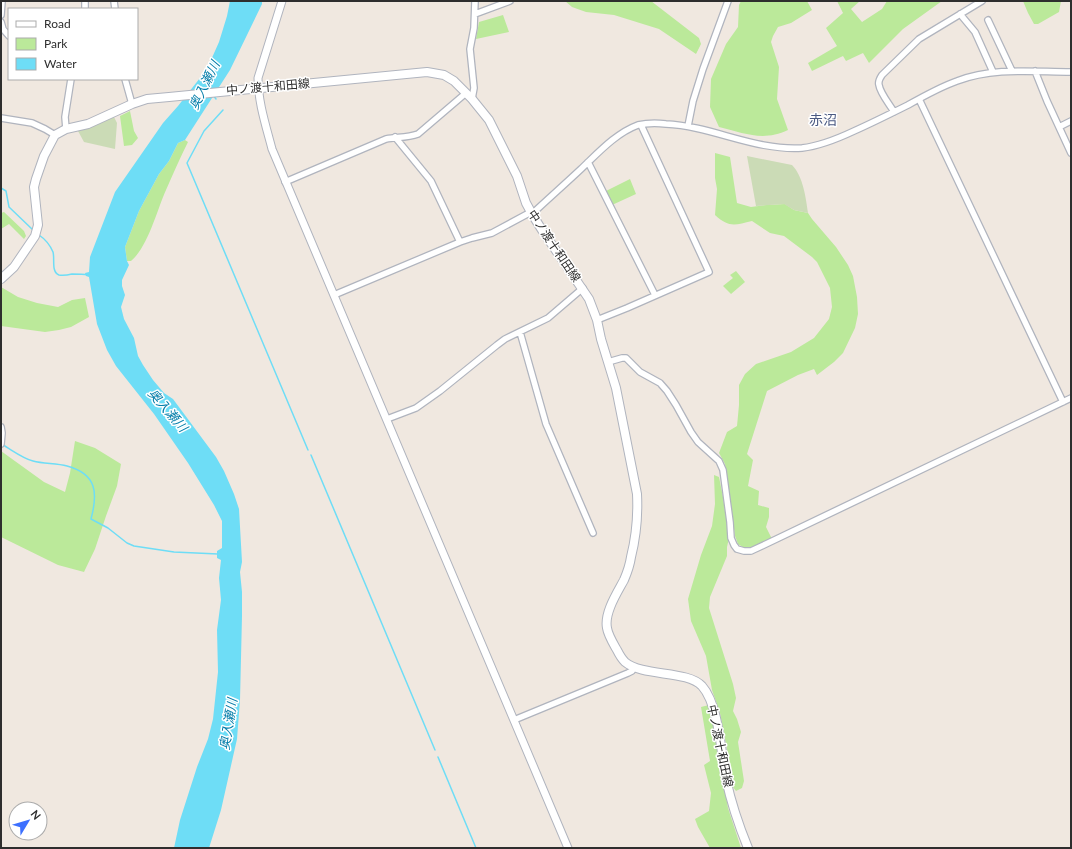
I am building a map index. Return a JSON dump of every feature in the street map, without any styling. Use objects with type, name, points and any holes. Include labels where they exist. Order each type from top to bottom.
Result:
[{"type":"main road","name":"中ノ渡十和田線","points":[[55,135],[66,129],[88,124],[132,104],[147,99],[235,90],[427,72],[444,75],[454,81],[469,96],[481,109],[492,126],[517,176],[531,213],[589,299],[597,320],[601,339],[616,388],[638,504],[635,538],[631,558],[609,612],[606,626],[613,644],[626,663],[634,667],[692,679],[701,685],[707,693],[715,714],[726,780],[748,848]]},
{"type":"main road","points":[[1,279],[14,267],[36,232],[38,225],[34,187],[44,156],[55,135]]},
{"type":"street","points":[[1,15],[2,1]]},
{"type":"street","points":[[282,1],[258,78],[261,105],[272,149],[568,848]]},
{"type":"street","points":[[286,182],[386,139],[395,137],[410,137],[418,134],[469,96],[474,88],[470,49],[474,28],[475,1]]},
{"type":"street","points":[[475,14],[510,1]]},
{"type":"street","points":[[688,126],[693,101],[703,69],[728,1]]},
{"type":"street","points":[[894,112],[885,99],[879,86],[879,80],[882,75],[919,39],[982,1]]},
{"type":"street","points":[[960,14],[975,32],[993,72]]},
{"type":"street","points":[[988,20],[1012,72]]},
{"type":"street","points":[[1,22],[3,29],[8,35]]},
{"type":"street","points":[[1036,71],[1047,101],[1071,153]]},
{"type":"street","points":[[334,296],[460,242],[492,233],[531,213],[619,136],[641,125],[658,123],[688,126],[762,144],[784,148],[803,148],[820,145],[835,140],[957,81],[971,76],[993,72],[1071,72]]},
{"type":"street","points":[[125,80],[132,104]]},
{"type":"street","points":[[66,129],[65,117],[70,81]]},
{"type":"street","points":[[919,99],[1063,402]]},
{"type":"street","points":[[1,118],[32,123],[45,128],[55,135]]},
{"type":"street","points":[[1059,126],[1071,121]]},
{"type":"street","points":[[597,320],[709,272],[641,125]]},
{"type":"street","points":[[395,137],[431,181],[460,242]]},
{"type":"street","points":[[588,162],[655,295]]},
{"type":"street","points":[[387,420],[416,408],[505,339],[548,318],[583,288]]},
{"type":"street","points":[[520,332],[546,424],[593,533]]},
{"type":"street","points":[[608,362],[626,358],[640,372],[660,383],[667,391],[698,442],[719,461],[723,470],[731,538],[734,545],[738,549],[744,551],[751,551],[766,544],[1071,398]]},
{"type":"street","points":[[1,444],[2,430]]},
{"type":"street","points":[[514,720],[628,673],[632,671],[634,667]]},
{"type":"green space","points":[[565,1],[651,1],[699,38],[701,44],[696,54],[659,29],[614,15],[586,12],[572,7]]},
{"type":"green space","points":[[741,1],[807,1],[812,10],[791,23],[778,27],[771,42],[779,67],[777,99],[788,130],[779,134],[762,136],[745,134],[719,127],[710,107],[711,79],[726,44],[738,27],[739,5]]},
{"type":"green space","points":[[837,1],[860,1],[851,9],[862,22],[882,9],[887,1],[942,1],[903,29],[869,63],[863,53],[846,61],[843,56],[812,71],[808,63],[837,46],[826,28],[843,13]]},
{"type":"green space","points":[[1023,1],[1061,1],[1059,12],[1038,24],[1034,24]]},
{"type":"green space","points":[[503,15],[509,32],[476,39],[479,22]]},
{"type":"green space","points":[[130,111],[134,131],[138,138],[132,145],[124,146],[120,116]]},
{"type":"green space","points":[[114,117],[117,123],[115,149],[84,142],[78,131]]},
{"type":"green space","points":[[185,140],[188,142],[166,190],[152,228],[137,255],[131,261],[127,261],[125,247],[139,211],[178,143]]},
{"type":"green space","points":[[715,153],[730,157],[737,203],[751,207],[785,204],[794,210],[808,213],[836,247],[848,265],[853,276],[857,297],[858,314],[855,328],[843,353],[817,375],[814,369],[798,375],[767,391],[747,454],[753,460],[748,486],[759,491],[758,505],[769,508],[769,517],[766,527],[772,539],[752,547],[744,548],[738,544],[735,536],[725,464],[719,453],[727,432],[737,426],[739,385],[745,374],[756,364],[791,352],[814,338],[829,319],[832,307],[830,288],[817,262],[812,257],[784,236],[770,233],[752,221],[741,224],[728,224],[715,215],[717,189],[715,178]]},
{"type":"green space","points":[[747,156],[792,165],[801,181],[808,213],[794,210],[784,204],[756,206]]},
{"type":"green space","points":[[630,179],[636,194],[612,205],[606,191]]},
{"type":"green space","points":[[4,212],[24,231],[26,236],[24,239],[9,224],[1,229],[1,213]]},
{"type":"green space","points":[[736,271],[745,282],[731,294],[723,286],[733,278],[730,275]]},
{"type":"green space","points":[[1,287],[18,297],[37,303],[58,307],[72,300],[85,298],[89,317],[71,327],[45,332],[1,326]]},
{"type":"green space","points":[[75,441],[95,448],[121,464],[117,486],[95,549],[84,572],[58,565],[1,537],[1,451],[44,482],[65,492],[70,473]]},
{"type":"green space","points":[[714,475],[719,477],[729,538],[727,556],[710,597],[709,608],[736,698],[733,711],[741,732],[738,742],[744,781],[742,788],[736,791],[733,787],[720,713],[712,690],[706,656],[691,621],[688,599],[701,555],[712,526],[715,504]]},
{"type":"green space","points":[[709,705],[728,808],[741,848],[710,848],[695,819],[709,811],[711,793],[704,765],[710,761],[701,707]]},
{"type":"water","name":"奥入瀬川","points":[[230,1],[262,1],[262,4],[230,70],[185,140],[178,143],[139,211],[125,247],[129,265],[122,280],[125,295],[121,307],[124,319],[134,338],[138,356],[153,380],[164,393],[173,399],[216,457],[224,471],[239,509],[242,562],[240,572],[242,616],[240,700],[237,739],[221,810],[209,848],[174,848],[180,820],[197,767],[208,739],[213,719],[218,672],[217,630],[221,600],[219,578],[221,560],[217,558],[217,551],[222,548],[222,521],[188,463],[154,414],[116,366],[107,350],[97,324],[89,277],[86,276],[85,273],[89,272],[90,257],[115,192],[163,123],[207,69],[219,42]]},
{"type":"waterway","name":"奥入瀬川","points":[[213,95],[216,99]]},
{"type":"waterway","points":[[223,110],[204,131],[187,163],[308,450]]},
{"type":"waterway","points":[[1,188],[6,191],[9,207],[33,230]]},
{"type":"waterway","points":[[39,235],[47,242],[53,252],[54,268],[59,275],[88,275]]},
{"type":"waterway","points":[[3,445],[29,460],[67,466],[84,474],[90,479],[93,486],[94,501],[91,519],[108,528],[127,543],[134,546],[174,552],[218,554]]},
{"type":"waterway","points":[[311,455],[435,750]]},
{"type":"waterway","points":[[438,757],[476,848]]},
{"type":"district","name":"赤沼","points":[[823,120]]}]
